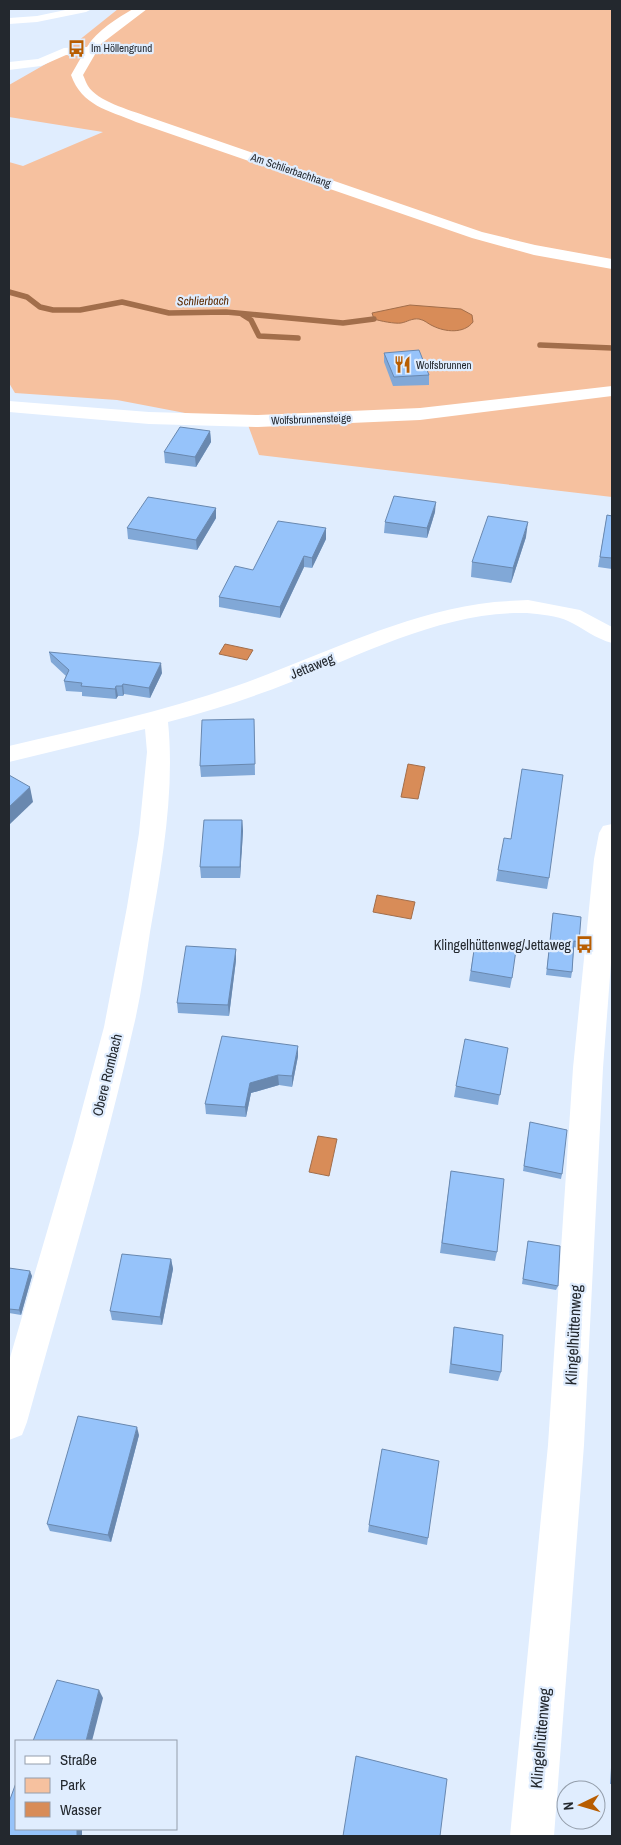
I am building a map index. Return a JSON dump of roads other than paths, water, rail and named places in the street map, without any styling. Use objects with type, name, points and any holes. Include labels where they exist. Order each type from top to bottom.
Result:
[{"type":"street","points":[[9,20],[37,19],[86,9]]},
{"type":"street","name":"Am Schlierbachhang","points":[[141,9],[98,39],[90,50],[78,73],[78,83],[90,96],[116,110],[477,234],[519,246],[612,264]]},
{"type":"street","points":[[9,66],[41,62],[64,52],[90,50]]},
{"type":"street","name":"Wolfsbrunnensteige","points":[[9,406],[149,418],[258,421],[420,414],[612,391]]},
{"type":"street","name":"Jettaweg","points":[[9,754],[156,719],[244,692],[376,640],[428,623],[478,610],[524,607],[554,610],[588,620],[612,636]]},
{"type":"street","name":"Obere Rombach","points":[[9,1422],[89,1143],[119,1027],[141,907],[152,833],[159,752],[156,719]]},
{"type":"street","name":"Klingelhüttenweg","points":[[532,1836],[566,1445],[588,1068],[602,906],[612,833]]},
{"type":"water","name":"Wolfsbrunnen","points":[[410,305],[461,309],[472,315],[473,322],[465,329],[449,331],[419,319],[398,323],[380,321],[374,319],[372,313]]},
{"type":"water","points":[[225,644],[253,650],[247,660],[219,654]]},
{"type":"water","points":[[408,764],[425,767],[418,799],[401,797]]},
{"type":"water","points":[[377,895],[415,902],[411,919],[373,912]]},
{"type":"water","points":[[318,1136],[337,1139],[329,1176],[309,1172]]},
{"type":"waterway","name":"Schlierbach","points":[[9,292],[27,297],[40,307],[53,310],[80,310],[122,302],[169,313],[226,312],[343,323],[374,319]]},
{"type":"waterway","points":[[243,315],[251,320],[259,336],[298,338]]},
{"type":"waterway","points":[[540,345],[612,348]]},
{"type":"place","name":"Im Höllengrund","points":[[77,48]]},
{"type":"place","name":"Wolfsbrunnen","points":[[402,365]]},
{"type":"place","name":"Klingelhüttenweg/Jettaweg","points":[[585,945]]}]
